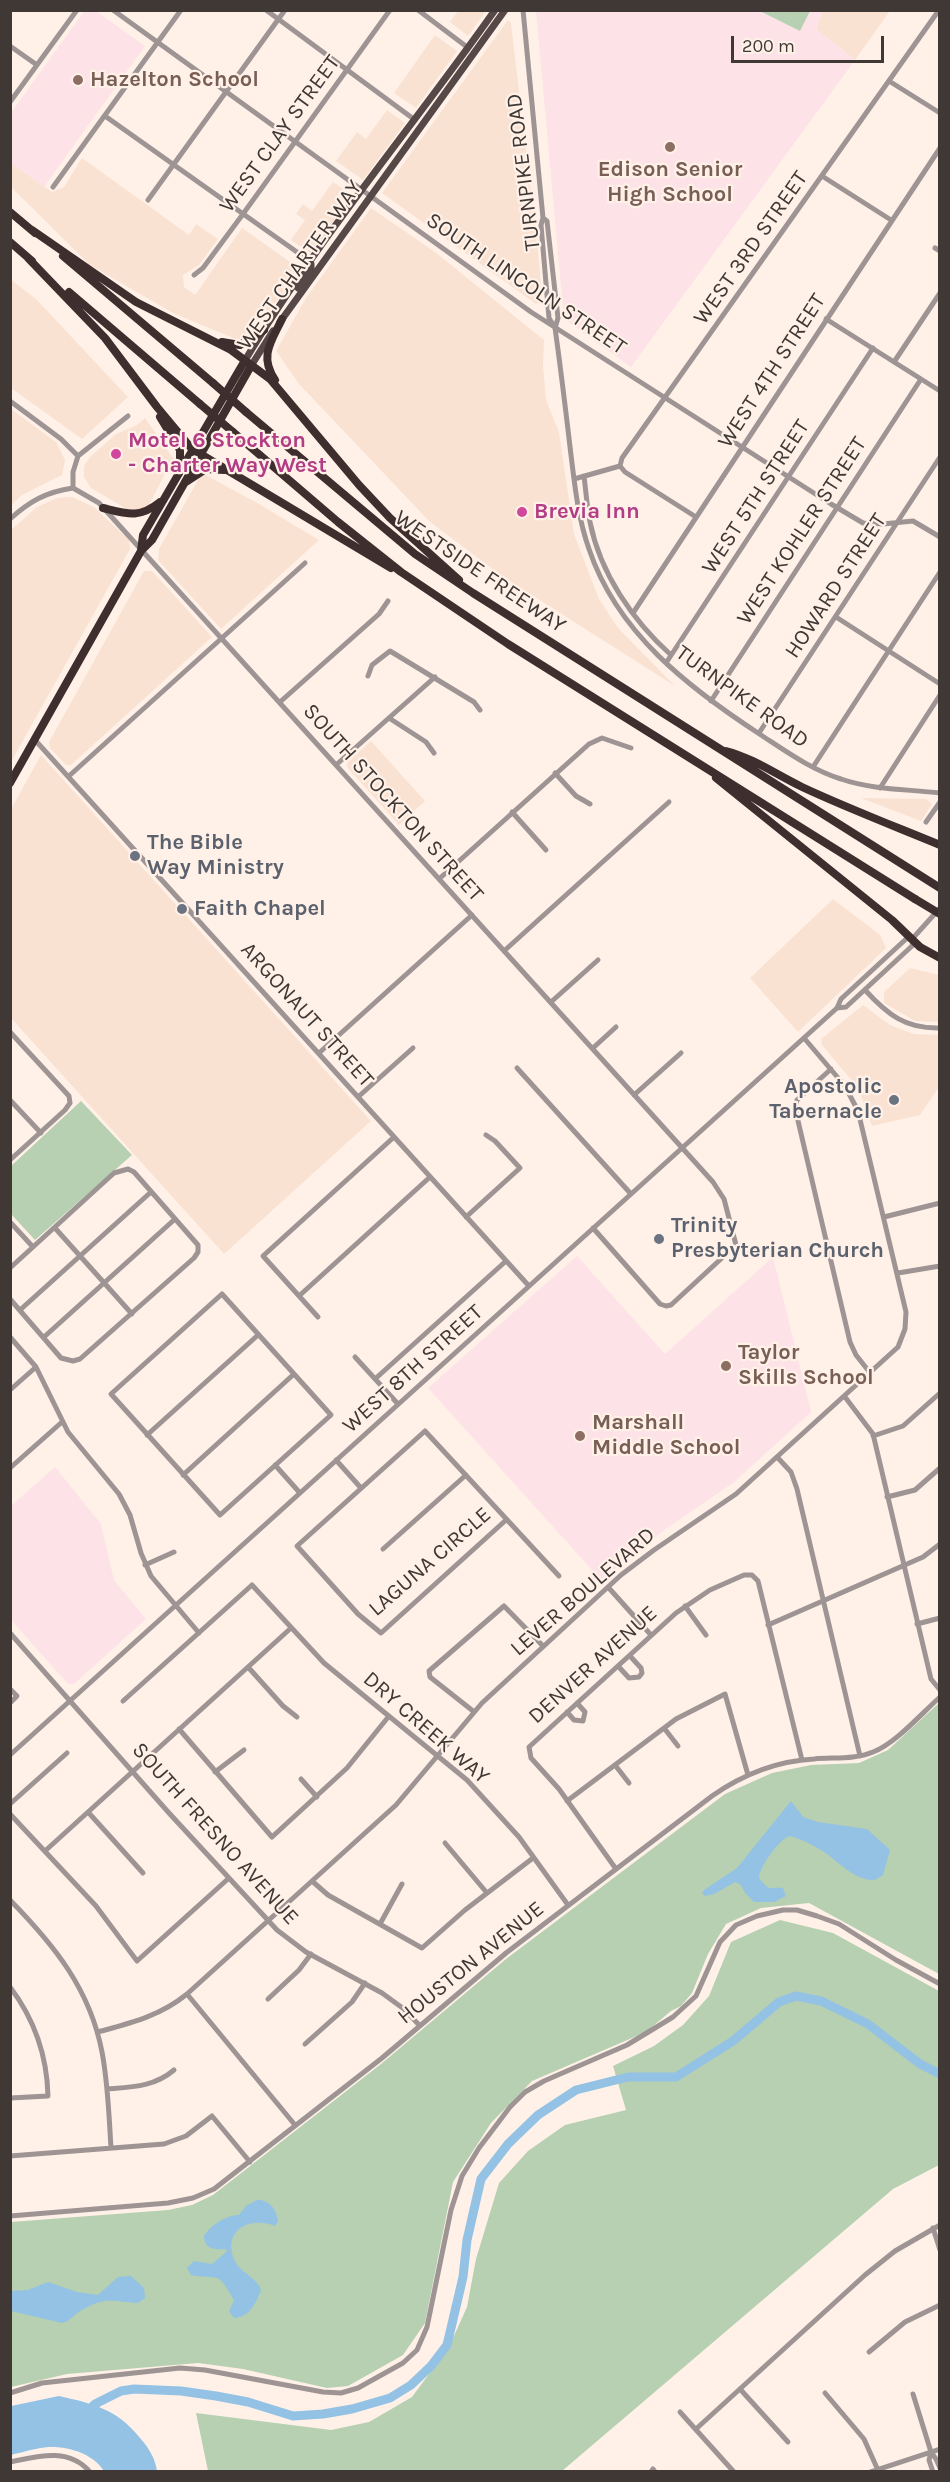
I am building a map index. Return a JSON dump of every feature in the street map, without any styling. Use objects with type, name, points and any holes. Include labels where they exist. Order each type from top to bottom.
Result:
[{"type":"highway","name":"WESTSIDE FREEWAY","points":[[10,212],[414,554],[939,888]]},
{"type":"highway","points":[[32,230],[150,310],[231,350],[270,379],[359,485],[390,518],[473,593]]},
{"type":"highway","name":"WESTSIDE FREEWAY","points":[[10,242],[338,522],[401,572],[508,644],[939,914]]},
{"type":"highway","points":[[28,258],[105,338],[157,408],[192,449],[335,533],[382,565],[401,572]]},
{"type":"highway","points":[[282,319],[268,351],[266,362],[270,373],[291,404]]},
{"type":"highway","points":[[215,341],[240,345],[264,330]]},
{"type":"highway","name":"WEST CHARTER WAY","points":[[141,551],[143,535],[180,469],[248,364]]},
{"type":"highway","name":"WEST CHARTER WAY","points":[[10,783],[141,551],[152,540],[185,483],[248,364]]},
{"type":"highway","points":[[157,408],[158,415],[180,450],[180,469]]},
{"type":"highway","points":[[185,483],[206,469],[230,471]]},
{"type":"highway","points":[[103,508],[133,515],[143,513],[164,500]]},
{"type":"highway","points":[[719,748],[740,754],[803,787],[939,845]]},
{"type":"highway","points":[[710,770],[719,782],[884,914],[927,952],[939,958]]},
{"type":"main road","name":"WEST CHARTER WAY","points":[[248,364],[264,330],[311,262],[495,10]]},
{"type":"main road","name":"WEST CHARTER WAY","points":[[248,364],[505,10]]},
{"type":"main road","points":[[459,74],[457,70],[470,51],[467,47]]},
{"type":"main road","points":[[405,148],[405,141],[416,125],[414,120]]},
{"type":"main road","points":[[296,300],[297,291],[311,271],[311,262]]},
{"type":"street","points":[[10,102],[77,10]]},
{"type":"street","name":"SOUTH LINCOLN STREET","points":[[113,10],[555,328],[837,508],[863,523],[913,521],[939,537]]},
{"type":"street","points":[[53,187],[181,10]]},
{"type":"street","points":[[266,10],[414,120]]},
{"type":"street","points":[[148,200],[285,10]]},
{"type":"street","name":"WEST CLAY STREET","points":[[194,275],[203,268],[243,214],[390,10]]},
{"type":"street","points":[[418,10],[467,47]]},
{"type":"street","name":"TURNPIKE ROAD","points":[[523,10],[543,218],[541,225],[549,318],[555,328],[574,479],[584,534],[602,581],[632,627],[666,663],[711,700],[813,767],[842,780],[880,788],[939,793]]},
{"type":"street","name":"WEST 3RD STREET","points":[[620,466],[622,459],[665,397],[939,10]]},
{"type":"street","points":[[10,46],[37,65]]},
{"type":"street","points":[[889,81],[939,113]]},
{"type":"street","points":[[105,116],[311,262]]},
{"type":"street","name":"WEST 4TH STREET","points":[[633,613],[939,148]]},
{"type":"street","points":[[822,176],[891,220]]},
{"type":"street","name":"TURNPIKE ROAD","points":[[543,218],[547,221],[556,297],[558,318],[555,328]]},
{"type":"street","points":[[894,362],[939,293]]},
{"type":"street","points":[[826,319],[939,391]]},
{"type":"street","name":"WEST 5TH STREET","points":[[666,663],[873,348]]},
{"type":"street","name":"WEST KOHLER STREET","points":[[711,700],[921,379]]},
{"type":"street","points":[[10,401],[61,439],[78,456]]},
{"type":"street","points":[[10,519],[42,495],[73,488],[73,472],[78,456],[128,416]]},
{"type":"street","name":"HOWARD STREET","points":[[759,733],[939,457]]},
{"type":"street","points":[[574,479],[620,466],[696,517]]},
{"type":"street","points":[[584,476],[590,522],[598,551],[612,581],[633,613],[671,655]]},
{"type":"street","name":"SOUTH STOCKTON STREET","points":[[73,488],[90,497],[103,508],[682,1148],[722,1194],[736,1240],[733,1250],[671,1305],[666,1306],[660,1304],[593,1228]]},
{"type":"street","points":[[69,776],[305,563]]},
{"type":"street","points":[[813,767],[939,572]]},
{"type":"street","points":[[280,702],[379,614],[388,601]]},
{"type":"street","points":[[836,617],[939,684]]},
{"type":"street","points":[[368,675],[372,665],[390,651],[474,702],[480,711]]},
{"type":"street","points":[[336,765],[435,677]]},
{"type":"street","points":[[880,788],[939,695]]},
{"type":"street","points":[[389,718],[426,742],[434,753]]},
{"type":"street","points":[[439,879],[589,744],[602,738],[631,748]]},
{"type":"street","name":"ARGONAUT STREET","points":[[35,740],[529,1286]]},
{"type":"street","points":[[555,773],[576,796],[590,804]]},
{"type":"street","points":[[504,951],[669,802]]},
{"type":"street","points":[[926,822],[939,802]]},
{"type":"street","points":[[512,812],[546,850]]},
{"type":"street","name":"WEST 8TH STREET","points":[[837,1008],[846,1007],[912,946],[913,938],[939,908]]},
{"type":"street","points":[[318,1053],[472,915]]},
{"type":"street","name":"WEST 8TH STREET","points":[[10,1755],[837,1008],[840,999],[906,939],[913,938]]},
{"type":"street","points":[[551,1002],[598,960]]},
{"type":"street","points":[[865,990],[873,969]]},
{"type":"street","points":[[846,994],[865,990]]},
{"type":"street","points":[[865,990],[883,1010],[900,1022],[914,1027],[939,1029]]},
{"type":"street","points":[[593,1048],[616,1027]]},
{"type":"street","points":[[10,1032],[69,1096],[70,1103],[10,1160]]},
{"type":"street","name":"LEVER BOULEVARD","points":[[98,2032],[149,2018],[187,1994],[396,1805],[473,1712],[543,1646],[648,1554],[730,1498],[778,1458],[894,1352],[905,1329],[906,1312],[858,1111],[845,1086],[804,1038]]},
{"type":"street","points":[[358,1097],[412,1048]]},
{"type":"street","points":[[634,1095],[681,1053]]},
{"type":"street","points":[[517,1068],[631,1194]]},
{"type":"street","points":[[831,1069],[797,1100],[795,1107],[850,1341],[855,1355],[871,1374]]},
{"type":"street","points":[[10,1100],[13,1107],[41,1133]]},
{"type":"street","points":[[466,1217],[520,1168],[495,1141],[486,1135]]},
{"type":"street","points":[[318,1317],[263,1256],[394,1137]]},
{"type":"street","points":[[10,1268],[121,1170],[128,1169],[134,1172],[198,1245],[198,1252],[80,1359],[62,1358],[10,1299]]},
{"type":"street","points":[[299,1296],[430,1177]]},
{"type":"street","points":[[20,1310],[151,1192]]},
{"type":"street","points":[[884,1217],[939,1203]]},
{"type":"street","points":[[44,1337],[175,1219]]},
{"type":"street","points":[[10,1222],[33,1247]]},
{"type":"street","points":[[55,1228],[132,1314]]},
{"type":"street","points":[[375,1379],[506,1261]]},
{"type":"street","points":[[898,1273],[939,1266]]},
{"type":"street","points":[[222,1294],[294,1374],[331,1415],[220,1515],[111,1394],[222,1294]]},
{"type":"street","points":[[147,1435],[258,1335]]},
{"type":"street","points":[[10,1336],[36,1367],[62,1422],[75,1442],[119,1494],[130,1515],[145,1565],[158,1587],[199,1633],[123,1701]]},
{"type":"street","points":[[355,1357],[398,1404]]},
{"type":"street","points":[[10,1390],[36,1367]]},
{"type":"street","points":[[183,1475],[294,1374]]},
{"type":"street","points":[[873,1436],[903,1426],[939,1393]]},
{"type":"street","points":[[845,1397],[860,1414],[873,1436],[931,1679],[939,1690]]},
{"type":"street","points":[[10,1468],[62,1422]]},
{"type":"street","name":"LAGUNA CIRCLE","points":[[425,1431],[506,1520],[381,1633],[358,1614],[297,1546],[362,1488],[425,1431]]},
{"type":"street","points":[[778,1458],[793,1475],[860,1756]]},
{"type":"street","points":[[336,1460],[362,1488]]},
{"type":"street","points":[[275,1465],[300,1493]]},
{"type":"street","points":[[887,1497],[915,1490],[939,1468]]},
{"type":"street","points":[[383,1549],[466,1475]]},
{"type":"street","points":[[506,1520],[559,1576]]},
{"type":"street","points":[[802,1760],[768,1624],[904,1566],[928,1554],[939,1544]]},
{"type":"street","points":[[145,1565],[174,1552]]},
{"type":"street","name":"DENVER AVENUE","points":[[616,1869],[528,1752],[531,1743],[651,1635],[686,1606],[720,1585],[750,1574],[758,1581],[768,1624]]},
{"type":"street","name":"DRY CREEK WAY","points":[[199,1633],[252,1585],[324,1663],[467,1780],[519,1838],[568,1905]]},
{"type":"street","points":[[608,1587],[651,1635]]},
{"type":"street","points":[[473,1712],[430,1677],[429,1671],[504,1606],[543,1646]]},
{"type":"street","points":[[686,1606],[706,1635]]},
{"type":"street","points":[[917,1624],[939,1618]]},
{"type":"street","points":[[45,1851],[291,1628]]},
{"type":"street","name":"SOUTH FRESNO AVENUE","points":[[10,1633],[268,1921],[286,1938],[311,1954],[393,2000],[420,2026]]},
{"type":"street","points":[[618,1666],[629,1678],[639,1677],[642,1673],[641,1668],[630,1656]]},
{"type":"street","points":[[248,1667],[283,1706],[297,1717]]},
{"type":"street","points":[[10,1689],[18,1696],[10,1703]]},
{"type":"street","points":[[567,1801],[663,1728],[692,1710],[725,1694],[748,1775]]},
{"type":"street","name":"HOUSTON AVENUE","points":[[10,2216],[180,2201],[214,2189],[420,2026],[506,1953],[712,1796],[748,1775],[773,1766],[802,1760],[860,1756],[874,1752],[889,1743],[939,1697]]},
{"type":"street","points":[[567,1712],[574,1720],[583,1721],[585,1712],[577,1703]]},
{"type":"street","points":[[179,1729],[272,1837],[347,1768],[389,1716]]},
{"type":"street","points":[[663,1728],[678,1746]]},
{"type":"street","points":[[215,1773],[244,1750]]},
{"type":"street","points":[[10,1804],[67,1753]]},
{"type":"street","points":[[615,1765],[628,1783]]},
{"type":"street","points":[[301,1779],[316,1797]]},
{"type":"street","points":[[88,1812],[143,1873]]},
{"type":"street","points":[[10,1814],[96,1906],[137,1960],[229,1878]]},
{"type":"street","points":[[445,1843],[487,1893]]},
{"type":"street","points":[[312,1881],[328,1895],[422,1948],[533,1858]]},
{"type":"street","points":[[381,1924],[402,1884]]},
{"type":"street","points":[[10,1900],[52,1946],[71,1971],[86,1999],[98,2032],[111,2148]]},
{"type":"street","points":[[10,2393],[42,2383],[180,2368],[217,2372],[323,2392],[341,2392],[364,2385],[396,2367],[417,2350],[425,2333],[452,2210],[462,2176],[500,2119],[531,2088],[557,2074],[627,2045],[673,2017],[696,1996],[720,1942],[732,1928],[746,1920],[772,1912],[796,1910],[829,1919],[939,1984]]},
{"type":"street","points":[[268,1999],[299,1970],[311,1954]]},
{"type":"street","points":[[305,2044],[351,2002],[365,1983]]},
{"type":"street","points":[[10,1987],[26,2010],[38,2037],[46,2067],[48,2096],[10,2098]]},
{"type":"street","points":[[187,1994],[295,2125]]},
{"type":"street","points":[[106,2089],[146,2085],[174,2070]]},
{"type":"street","points":[[10,2156],[171,2142],[186,2136],[212,2116],[250,2162]]},
{"type":"street","points":[[696,2429],[872,2269],[895,2251],[939,2225]]},
{"type":"street","points":[[933,2228],[939,2250]]},
{"type":"street","points":[[869,2352],[905,2322],[939,2305]]},
{"type":"street","points":[[740,2389],[788,2442]]},
{"type":"street","points":[[825,2393],[864,2439],[877,2468]]},
{"type":"street","points":[[913,2394],[930,2452],[929,2460],[933,2472]]},
{"type":"street","points":[[680,2412],[734,2472]]},
{"type":"street","points":[[870,2472],[939,2449]]},
{"type":"street","points":[[930,2452],[936,2458],[939,2468]]},
{"type":"street","points":[[10,2462],[68,2455],[90,2472]]},
{"type":"shaded area","name":"Hazelton School","points":[[85,10],[96,11],[145,46],[44,187],[11,163],[11,113]]},
{"type":"shaded area","points":[[458,11],[486,11],[468,36],[450,22]]},
{"type":"shaded area","name":"Edison Senior High School","points":[[536,11],[823,11],[816,29],[855,60],[631,367],[564,319]]},
{"type":"shaded area","points":[[823,11],[890,11],[855,60],[816,29]]},
{"type":"shaded area","points":[[508,20],[511,23],[539,260],[542,301],[536,304],[382,193]]},
{"type":"shaded area","points":[[435,35],[457,51],[416,108],[394,93]]},
{"type":"shaded area","points":[[387,110],[405,123],[363,180],[336,161],[357,132],[366,139]]},
{"type":"shaded area","points":[[82,158],[189,235],[196,224],[218,239],[199,265],[183,275],[184,287],[195,295],[242,228],[300,269],[257,328],[238,340],[173,313],[90,265],[11,187],[11,163],[52,192],[64,187]]},
{"type":"shaded area","points":[[333,182],[352,195],[310,253],[291,240],[305,220],[296,214],[303,204],[312,211]]},
{"type":"shaded area","points":[[371,208],[435,252],[544,340],[543,365],[546,400],[559,432],[574,534],[599,599],[618,628],[675,686],[502,576],[430,522],[299,384],[276,351],[306,298]]},
{"type":"shaded area","points":[[10,279],[36,299],[128,397],[82,439],[11,388]]},
{"type":"shaded area","points":[[11,409],[56,442],[65,460],[62,475],[22,495],[11,505]]},
{"type":"shaded area","points":[[145,418],[173,458],[148,507],[138,511],[128,510],[91,488],[84,477],[84,466],[90,457],[116,434],[137,425]]},
{"type":"shaded area","points":[[202,473],[319,540],[221,629],[158,560],[159,549]]},
{"type":"shaded area","points":[[72,497],[94,507],[129,540],[130,549],[11,762],[11,530],[37,507],[57,498]]},
{"type":"shaded area","points":[[144,571],[152,571],[212,637],[71,765],[66,765],[50,748],[49,742]]},
{"type":"shaded area","points":[[371,741],[425,801],[399,825],[347,767],[347,763]]},
{"type":"shaded area","points":[[41,755],[371,1121],[224,1254],[11,1018],[11,809]]},
{"type":"shaded area","points":[[861,798],[926,799],[932,804],[921,821]]},
{"type":"shaded area","points":[[833,899],[880,935],[886,948],[798,1032],[750,978]]},
{"type":"shaded area","points":[[910,968],[939,975],[939,1022],[915,1021],[884,1003],[884,992]]},
{"type":"shaded area","points":[[863,1005],[890,1025],[914,1034],[939,1035],[939,1087],[920,1115],[872,1126],[858,1088],[822,1045],[821,1039]]},
{"type":"shaded area","name":"Marshall Middle School","points":[[577,1256],[665,1354],[773,1257],[811,1412],[733,1483],[667,1528],[601,1580],[428,1388]]},
{"type":"shaded area","points":[[55,1467],[101,1524],[114,1580],[146,1619],[74,1684],[68,1684],[11,1620],[11,1506]]},
{"type":"green space","points":[[760,11],[810,11],[800,31]]},
{"type":"green space","points":[[81,1101],[132,1155],[35,1240],[11,1214],[11,1166]]},
{"type":"green space","points":[[939,1703],[939,1974],[809,1903],[761,1908],[726,1924],[708,1954],[692,1993],[681,2006],[671,2011],[646,2032],[532,2081],[491,2123],[453,2182],[425,2323],[403,2355],[348,2386],[327,2388],[243,2369],[198,2363],[67,2374],[11,2387],[11,2222],[168,2210],[192,2205],[213,2195],[381,2064],[506,1959],[725,1794],[772,1773],[811,1765],[859,1763],[888,1750]]},
{"type":"green space","points":[[780,1920],[833,1933],[939,1991],[939,2165],[893,2189],[562,2471],[208,2471],[196,2413],[331,2430],[369,2422],[412,2397],[449,2347],[467,2307],[476,2259],[499,2183],[528,2151],[565,2125],[626,2110],[613,2066],[654,2046],[683,2025],[709,1996],[731,1942]]},
{"type":"water","points":[[791,1801],[803,1817],[818,1822],[867,1829],[890,1850],[883,1875],[875,1880],[861,1878],[816,1847],[789,1836],[770,1854],[759,1878],[769,1888],[783,1888],[786,1896],[774,1902],[754,1902],[740,1884],[735,1882],[714,1894],[705,1896],[702,1893],[704,1890],[737,1868]]},
{"type":"water","points":[[257,2200],[265,2201],[272,2206],[278,2221],[275,2226],[265,2223],[246,2225],[234,2235],[231,2243],[236,2263],[257,2283],[261,2290],[248,2312],[234,2318],[229,2311],[234,2300],[221,2280],[191,2275],[187,2268],[194,2261],[212,2264],[227,2251],[208,2246],[204,2236],[219,2221],[239,2215],[246,2206]]},
{"type":"water","points":[[131,2276],[144,2288],[145,2298],[138,2303],[104,2301],[82,2310],[62,2323],[11,2311],[11,2291],[28,2290],[48,2282],[77,2292],[98,2295],[118,2277]]},
{"type":"water","points":[[59,2396],[94,2405],[123,2420],[149,2449],[157,2471],[104,2471],[94,2460],[80,2452],[56,2447],[39,2448],[11,2455],[11,2406]]},
{"type":"waterway","points":[[87,2412],[95,2404],[121,2391],[134,2389],[181,2391],[216,2396],[248,2402],[293,2416],[352,2409],[390,2398],[411,2385],[431,2366],[447,2345],[463,2277],[467,2240],[481,2179],[508,2144],[538,2115],[576,2090],[628,2077],[676,2077],[733,2041],[779,2002],[796,1996],[821,2001],[868,2024],[920,2064],[940,2074]]},
{"type":"place","name":"Hazelton School","points":[[78,80]]},
{"type":"place","name":"Edison Senior High School","points":[[670,147]]},
{"type":"place","name":"Motel 6 Stockton - Charter Way West","points":[[116,454]]},
{"type":"place","name":"Brevia Inn","points":[[522,512]]},
{"type":"place","name":"The Bible Way Ministry","points":[[135,856]]},
{"type":"place","name":"Faith Chapel","points":[[182,909]]},
{"type":"place","name":"Apostolic Tabernacle","points":[[894,1100]]},
{"type":"place","name":"Trinity Presbyterian Church","points":[[659,1239]]},
{"type":"place","name":"Taylor Skills School","points":[[726,1366]]},
{"type":"place","name":"Marshall Middle School","points":[[580,1436]]}]
